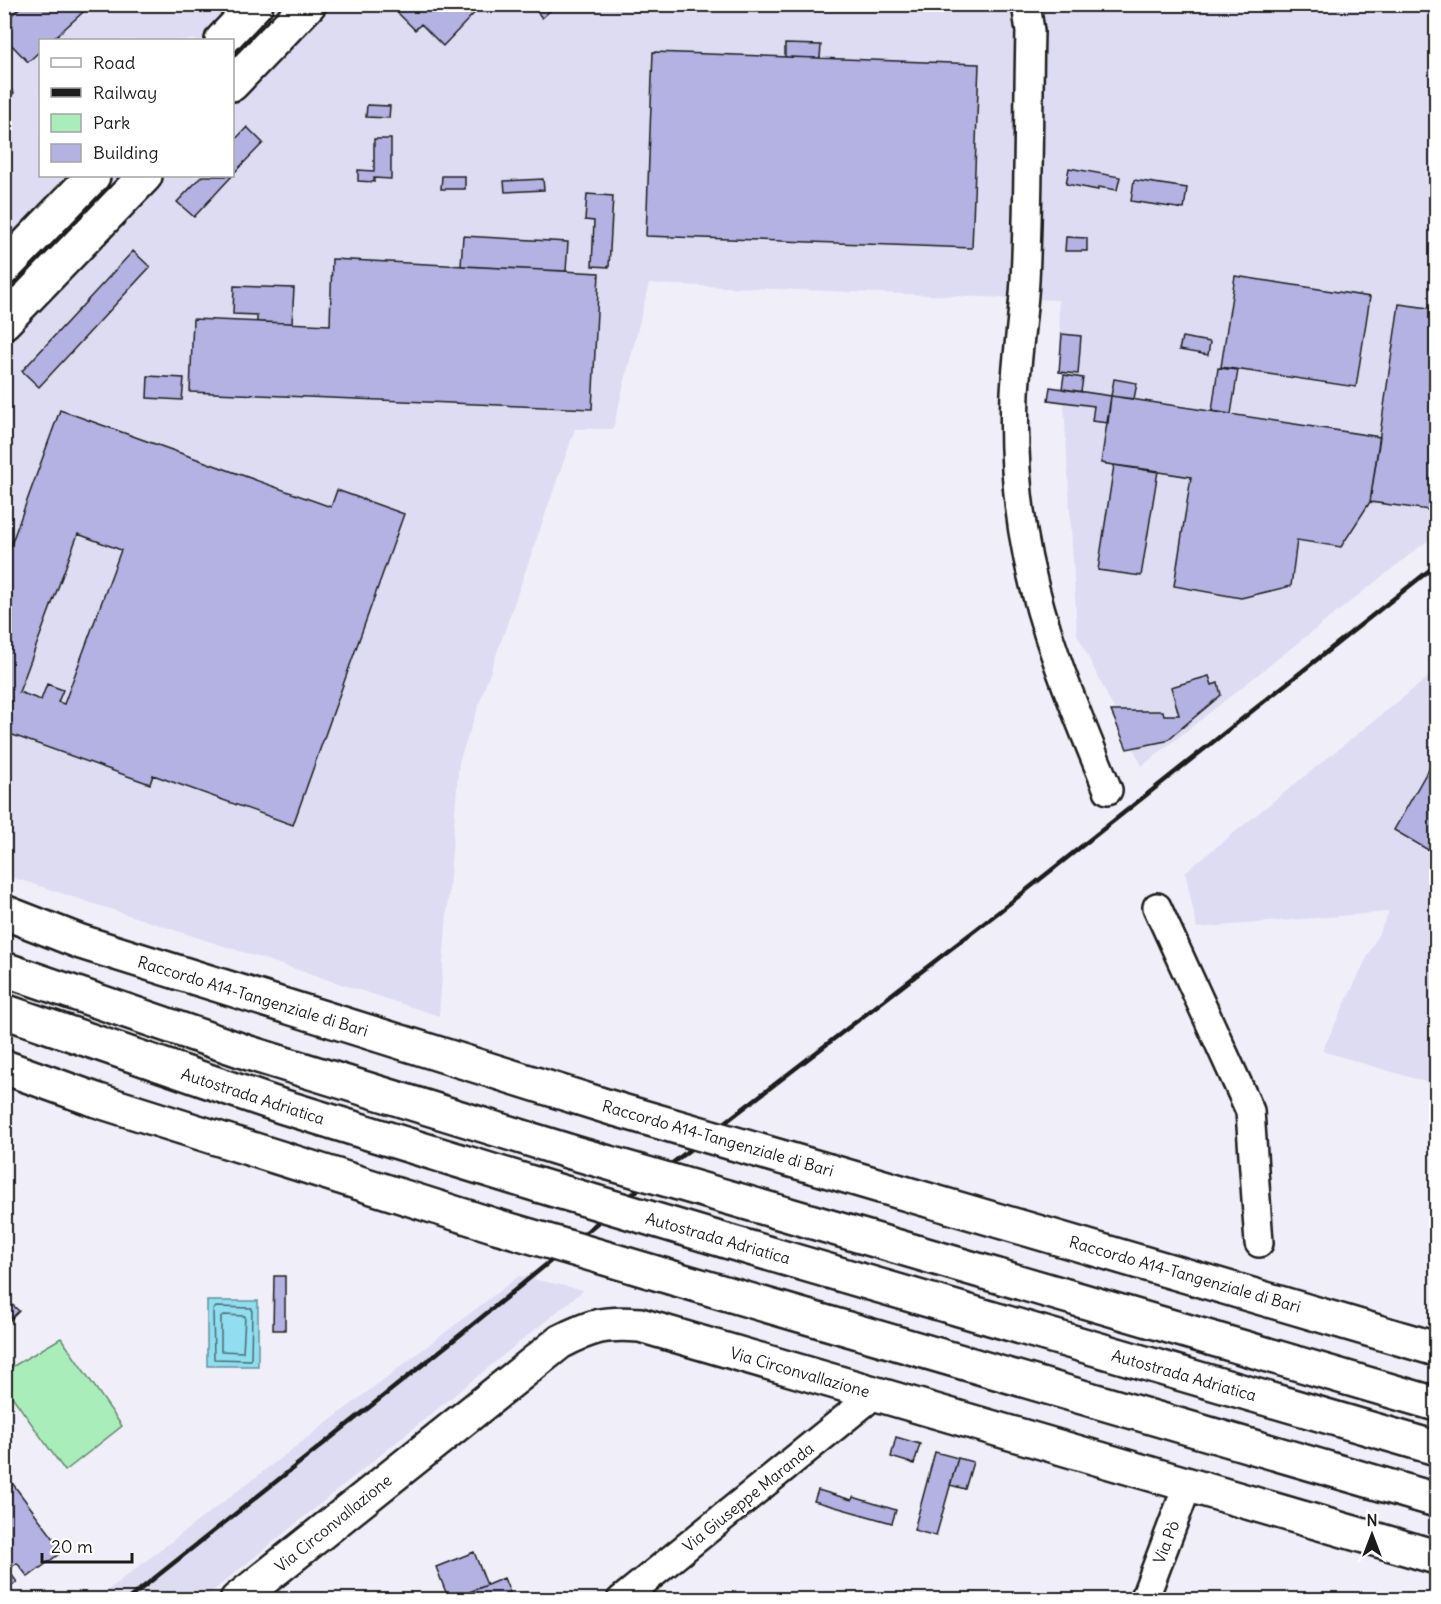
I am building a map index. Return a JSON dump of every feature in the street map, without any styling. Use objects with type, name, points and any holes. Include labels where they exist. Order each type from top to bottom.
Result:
[{"type":"main road","points":[[223,39],[256,4]]},
{"type":"main road","points":[[234,82],[309,4]]},
{"type":"main road","points":[[4,268],[92,177]]},
{"type":"main road","points":[[4,322],[144,177]]},
{"type":"main road","name":"Raccordo A14-Tangenziale di Bari","points":[[4,912],[81,942],[615,1109],[1437,1348]]},
{"type":"main road","points":[[4,969],[249,1053],[572,1152],[1437,1404]]},
{"type":"main road","name":"Autostrada Adriatica","points":[[4,1011],[281,1106],[538,1185],[1437,1448]]},
{"type":"main road","points":[[4,1067],[106,1104],[496,1226],[1437,1500]]},
{"type":"main road","name":"Via Circonvallazione","points":[[237,1599],[560,1342],[588,1328],[615,1323],[640,1325],[1437,1557]]},
{"type":"street","points":[[1026,4],[1030,31],[1025,281],[1015,392],[1019,490],[1028,558],[1042,616],[1064,680],[1108,790]]},
{"type":"street","points":[[1156,907],[1250,1111],[1259,1242]]},
{"type":"street","name":"Via Giuseppe Maranda","points":[[621,1599],[875,1394]]},
{"type":"street","name":"Via Pò","points":[[1144,1599],[1188,1484]]},
{"type":"shaded area","points":[[5,5],[1436,5],[1436,534],[1142,766],[1077,634],[1058,300],[649,284],[613,429],[575,429],[459,762],[439,1016],[5,875]]},
{"type":"shaded area","points":[[1436,671],[1436,1085],[1322,1051],[1389,912],[1197,928],[1185,872]]},
{"type":"shaded area","points":[[519,1276],[584,1290],[203,1599],[96,1599]]},
{"type":"green space","points":[[61,1338],[122,1426],[65,1471],[4,1385],[5,1371]]},
{"type":"water","points":[[207,1301],[258,1301],[258,1366],[207,1366]]},
{"type":"building","points":[[24,4],[92,4],[53,39],[39,39],[39,52],[28,62],[4,37],[4,22]]},
{"type":"building","points":[[398,4],[483,4],[443,46],[421,24],[415,30],[394,9]]},
{"type":"building","points":[[531,4],[549,4],[552,9],[542,18]]},
{"type":"building","points":[[785,44],[821,45],[820,58],[785,57]]},
{"type":"building","points":[[653,52],[979,64],[972,248],[646,236]]},
{"type":"building","points":[[4,82],[14,93],[4,101]]},
{"type":"building","points":[[367,105],[390,106],[389,118],[366,117]]},
{"type":"building","points":[[247,127],[263,143],[234,173],[234,141]]},
{"type":"building","points":[[374,139],[391,139],[391,179],[374,178],[374,182],[358,181],[358,170],[374,171]]},
{"type":"building","points":[[1069,168],[1120,177],[1117,190],[1098,187],[1098,190],[1066,184]]},
{"type":"building","points":[[442,176],[465,176],[465,189],[441,189]]},
{"type":"building","points":[[201,177],[231,177],[194,217],[177,202]]},
{"type":"building","points":[[543,179],[544,190],[505,192],[504,181]]},
{"type":"building","points":[[1134,180],[1187,188],[1184,209],[1131,201]]},
{"type":"building","points":[[587,194],[613,196],[609,267],[592,266],[594,221],[585,220]]},
{"type":"building","points":[[463,236],[568,242],[566,271],[461,266]]},
{"type":"building","points":[[1066,237],[1087,238],[1087,251],[1065,251]]},
{"type":"building","points":[[133,251],[150,267],[39,387],[22,371]]},
{"type":"building","points":[[332,259],[599,273],[592,409],[190,392],[193,319],[330,325]]},
{"type":"building","points":[[1235,276],[1370,297],[1356,387],[1221,367]]},
{"type":"building","points":[[234,286],[294,288],[292,323],[257,322],[257,315],[233,314]]},
{"type":"building","points":[[1399,304],[1436,309],[1436,453],[1429,510],[1370,502]]},
{"type":"building","points":[[1062,334],[1081,336],[1078,374],[1059,372]]},
{"type":"building","points":[[1182,337],[1210,342],[1208,355],[1179,350]]},
{"type":"building","points":[[1218,368],[1238,370],[1231,414],[1212,411]]},
{"type":"building","points":[[1064,375],[1083,378],[1081,392],[1062,389]]},
{"type":"building","points":[[148,376],[184,378],[182,400],[147,398]]},
{"type":"building","points":[[1114,379],[1137,383],[1134,399],[1111,396]]},
{"type":"building","points":[[1050,387],[1111,396],[1108,423],[1092,421],[1094,406],[1048,400]]},
{"type":"building","points":[[1111,396],[1380,437],[1370,502],[1341,547],[1297,540],[1291,586],[1241,598],[1174,586],[1191,477],[1101,463]]},
{"type":"building","points":[[60,410],[331,507],[337,490],[404,514],[293,825],[153,775],[150,784],[4,732],[4,564]],"holes":[[[78,534],[121,550],[64,704],[58,702],[63,690],[47,684],[41,700],[19,692]]]},
{"type":"building","points":[[1436,453],[1436,503],[1429,510]]},
{"type":"building","points":[[1114,465],[1158,471],[1141,576],[1098,570]]},
{"type":"building","points":[[1209,676],[1212,685],[1218,683],[1221,695],[1166,741],[1127,749],[1111,711],[1163,711],[1164,715],[1179,715],[1171,687]]},
{"type":"building","points":[[1436,756],[1436,852],[1435,854],[1394,830]]},
{"type":"building","points":[[274,1276],[285,1276],[285,1330],[273,1330]]},
{"type":"building","points":[[4,1297],[19,1311],[4,1326]]},
{"type":"building","points":[[896,1437],[920,1444],[914,1464],[891,1457]]},
{"type":"building","points":[[935,1452],[958,1458],[936,1536],[914,1530]]},
{"type":"building","points":[[958,1458],[973,1462],[965,1489],[950,1485]]},
{"type":"building","points":[[4,1472],[63,1551],[28,1577],[17,1563],[8,1570],[17,1582],[4,1592]]},
{"type":"building","points":[[818,1490],[852,1500],[853,1497],[896,1510],[892,1523],[814,1501]]},
{"type":"building","points":[[474,1552],[487,1585],[449,1600],[436,1567]]},
{"type":"building","points":[[504,1578],[513,1600],[450,1600],[487,1585]]},
{"type":"railway","points":[[127,1600],[460,1335],[640,1188],[1000,911],[1436,565]]}]
